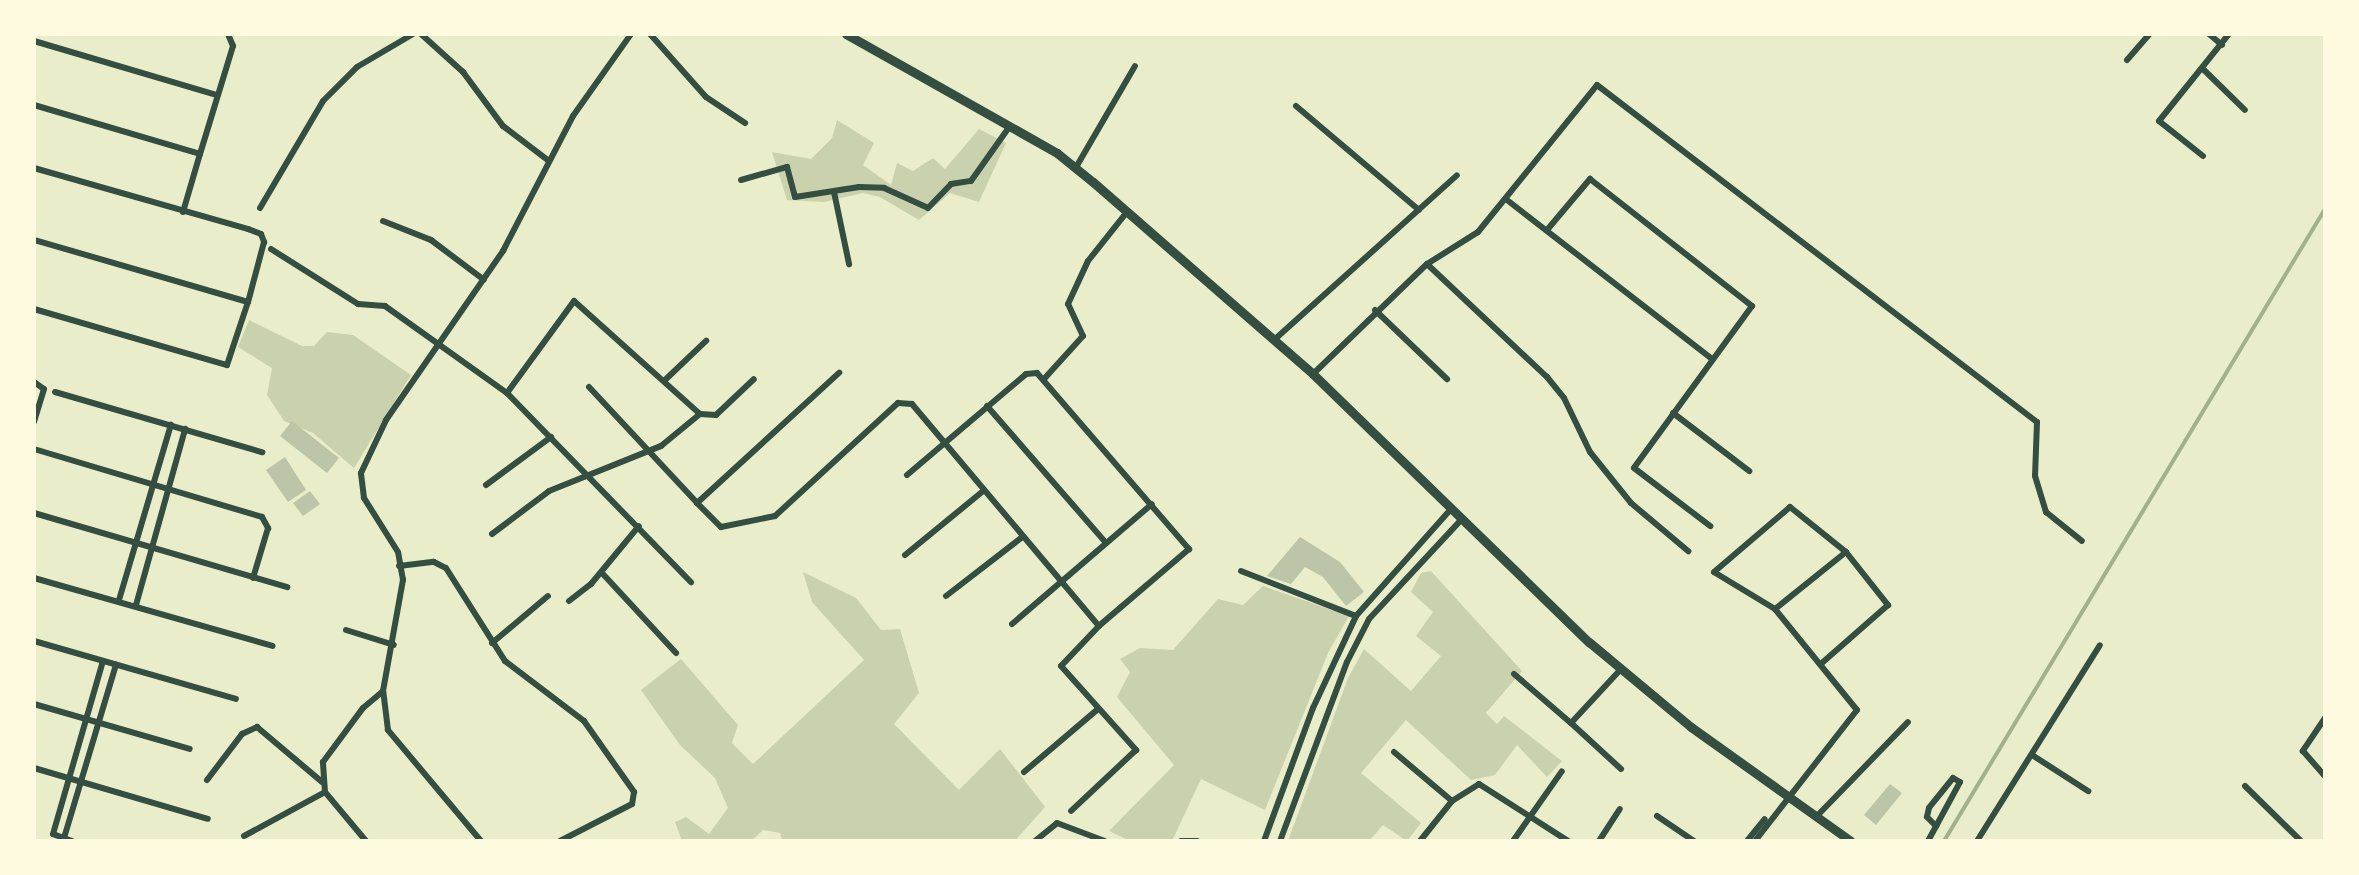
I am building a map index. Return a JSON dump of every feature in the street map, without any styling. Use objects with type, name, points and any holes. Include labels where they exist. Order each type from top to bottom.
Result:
[{"type":"main road","points":[[846,34],[1010,126],[1075,169],[1313,374],[1621,669],[1786,796],[1851,841]]},
{"type":"street","points":[[183,212],[233,46],[228,34]]},
{"type":"street","points":[[260,208],[323,101],[357,67],[413,34]]},
{"type":"street","points":[[421,34],[463,72],[503,126],[549,161]]},
{"type":"street","points":[[481,841],[388,730],[383,691],[394,645],[403,580],[398,552],[364,498],[361,473],[386,420],[484,280],[606,63],[631,34]]},
{"type":"street","points":[[650,34],[706,97],[745,123]]},
{"type":"street","points":[[2127,60],[2150,34]]},
{"type":"street","points":[[2209,34],[2222,45]]},
{"type":"street","points":[[2203,156],[2159,121],[2204,70],[2229,34]]},
{"type":"street","points":[[34,41],[216,95]]},
{"type":"street","points":[[1075,169],[1135,66]]},
{"type":"street","points":[[2204,70],[2245,110]]},
{"type":"street","points":[[1313,374],[1375,310],[1427,264],[1478,232],[1507,200],[1597,85],[2037,422],[2035,476],[2046,512],[2082,541]]},
{"type":"street","points":[[34,105],[200,154]]},
{"type":"street","points":[[1296,106],[1419,210]]},
{"type":"street","points":[[741,180],[787,167],[795,197],[884,188],[928,208],[951,184],[971,181],[1010,126]]},
{"type":"street","points":[[34,168],[264,238],[248,302],[227,365],[34,309]]},
{"type":"street","points":[[1274,340],[1457,175]]},
{"type":"street","points":[[1547,230],[1590,179],[1752,306],[1634,468],[1710,526]]},
{"type":"street","points":[[834,192],[849,264]]},
{"type":"street","points":[[1507,200],[1712,359]]},
{"type":"street","points":[[1044,379],[1083,336],[1068,304],[1088,261],[1127,212]]},
{"type":"street","points":[[383,221],[452,253],[484,280]]},
{"type":"street","points":[[34,240],[248,302]]},
{"type":"street","points":[[271,249],[358,304],[385,306],[507,393],[691,582]]},
{"type":"street","points":[[1427,264],[1547,377],[1564,398],[1590,452],[1631,503],[1688,551]]},
{"type":"street","points":[[507,393],[574,301],[700,414],[716,415],[754,379]]},
{"type":"street","points":[[1375,310],[1447,379]]},
{"type":"street","points":[[665,380],[706,341]]},
{"type":"street","points":[[697,503],[839,373]]},
{"type":"street","points":[[907,475],[1026,374],[1044,379],[1189,549],[1061,663],[1098,709],[1134,746],[1135,754],[1071,811]]},
{"type":"street","points":[[34,382],[44,389],[34,422]]},
{"type":"street","points":[[589,387],[721,527],[775,516],[901,401],[912,404],[982,492],[1099,626]]},
{"type":"street","points":[[55,392],[262,452]]},
{"type":"street","points":[[987,406],[1106,543]]},
{"type":"street","points":[[1673,413],[1749,471]]},
{"type":"street","points":[[492,534],[549,491],[673,439],[700,414]]},
{"type":"street","points":[[119,600],[171,425]]},
{"type":"street","points":[[136,605],[185,429]]},
{"type":"street","points":[[486,485],[551,437]]},
{"type":"street","points":[[34,449],[267,521],[253,578]]},
{"type":"street","points":[[905,555],[982,492]]},
{"type":"street","points":[[1012,624],[1152,504]]},
{"type":"street","points":[[1755,841],[1786,796],[1857,713],[1855,704],[1775,609],[1714,572],[1784,509],[1795,508],[1846,552],[1888,607],[1822,663]]},
{"type":"street","points":[[1264,841],[1313,708],[1356,616],[1451,509]]},
{"type":"street","points":[[34,513],[287,587]]},
{"type":"street","points":[[1280,841],[1347,662],[1369,619],[1462,519]]},
{"type":"street","points":[[569,601],[602,573],[639,526]]},
{"type":"street","points":[[1427,535],[1437,545]]},
{"type":"street","points":[[946,596],[1021,538]]},
{"type":"street","points":[[1775,609],[1846,552]]},
{"type":"street","points":[[399,566],[443,565],[492,643],[526,681],[584,721],[634,792],[632,804],[560,841]]},
{"type":"street","points":[[1241,571],[1356,616]]},
{"type":"street","points":[[602,573],[676,653]]},
{"type":"street","points":[[34,578],[272,646]]},
{"type":"street","points":[[492,643],[548,596]]},
{"type":"street","points":[[346,630],[394,645]]},
{"type":"street","points":[[34,641],[236,699]]},
{"type":"street","points":[[1977,841],[2100,645]]},
{"type":"street","points":[[72,841],[53,834],[103,661]]},
{"type":"street","points":[[64,838],[116,665]]},
{"type":"street","points":[[1571,723],[1621,669]]},
{"type":"street","points":[[1514,674],[1621,769]]},
{"type":"street","points":[[366,841],[325,792],[322,782],[328,751],[383,691]]},
{"type":"street","points":[[34,704],[190,749]]},
{"type":"street","points":[[1024,772],[1098,709]]},
{"type":"street","points":[[2325,718],[2303,751],[2325,776]]},
{"type":"street","points":[[1816,817],[1908,722]]},
{"type":"street","points":[[207,780],[242,734],[257,727],[322,782]]},
{"type":"street","points":[[1394,752],[1452,801]]},
{"type":"street","points":[[2032,755],[2088,791]]},
{"type":"street","points":[[34,768],[208,819]]},
{"type":"street","points":[[1513,841],[1562,771]]},
{"type":"street","points":[[1928,841],[1960,782],[1953,778],[1929,808],[1927,817],[1936,826]]},
{"type":"street","points":[[1420,841],[1468,786],[1486,785],[1568,841]]},
{"type":"street","points":[[2245,786],[2301,841]]},
{"type":"street","points":[[244,836],[325,792]]},
{"type":"street","points":[[1599,841],[1620,809]]},
{"type":"street","points":[[1657,816],[1694,841]]},
{"type":"street","points":[[1747,841],[1768,820]]},
{"type":"street","points":[[1035,841],[1057,823],[1105,841]]},
{"type":"street","points":[[1181,841],[1197,841]]},
{"type":"green space","points":[[837,120],[874,143],[863,165],[891,185],[897,163],[913,171],[933,158],[945,169],[979,129],[1006,143],[979,202],[950,193],[919,220],[880,197],[863,193],[824,202],[787,200],[772,152],[811,159],[832,138]]},
{"type":"green space","points":[[249,320],[302,346],[314,346],[327,332],[353,335],[411,375],[354,468],[313,433],[284,421],[267,395],[272,368],[238,347]]},
{"type":"green space","points":[[1431,571],[1522,671],[1486,713],[1497,724],[1504,716],[1562,761],[1547,777],[1517,745],[1495,775],[1471,780],[1406,720],[1361,773],[1421,823],[1407,841],[1383,825],[1369,841],[1288,841],[1348,678],[1364,649],[1411,691],[1441,656],[1416,636],[1433,612],[1411,592],[1421,573]]},
{"type":"green space","points":[[803,572],[856,598],[881,630],[900,629],[919,693],[894,724],[959,790],[1000,749],[1045,807],[1015,841],[782,841],[780,833],[763,830],[751,841],[682,841],[675,822],[686,817],[709,834],[728,808],[715,778],[680,745],[641,690],[681,659],[738,725],[732,743],[753,764],[864,660],[812,602]]},
{"type":"green space","points":[[1263,586],[1349,616],[1328,653],[1265,810],[1201,779],[1172,841],[1130,841],[1109,831],[1174,765],[1117,697],[1130,672],[1120,659],[1140,648],[1173,650],[1218,599],[1243,605]]},
{"type":"building","points":[[292,421],[339,458],[327,473],[280,436]]},
{"type":"building","points":[[285,457],[306,490],[288,502],[266,470]]},
{"type":"building","points":[[310,491],[320,504],[303,516],[293,503]]},
{"type":"building","points":[[1300,537],[1340,562],[1364,592],[1346,606],[1323,577],[1305,567],[1291,584],[1267,576]]},
{"type":"building","points":[[1890,784],[1902,793],[1876,825],[1864,815]]},
{"type":"waterway","points":[[1944,841],[2325,209]]}]
